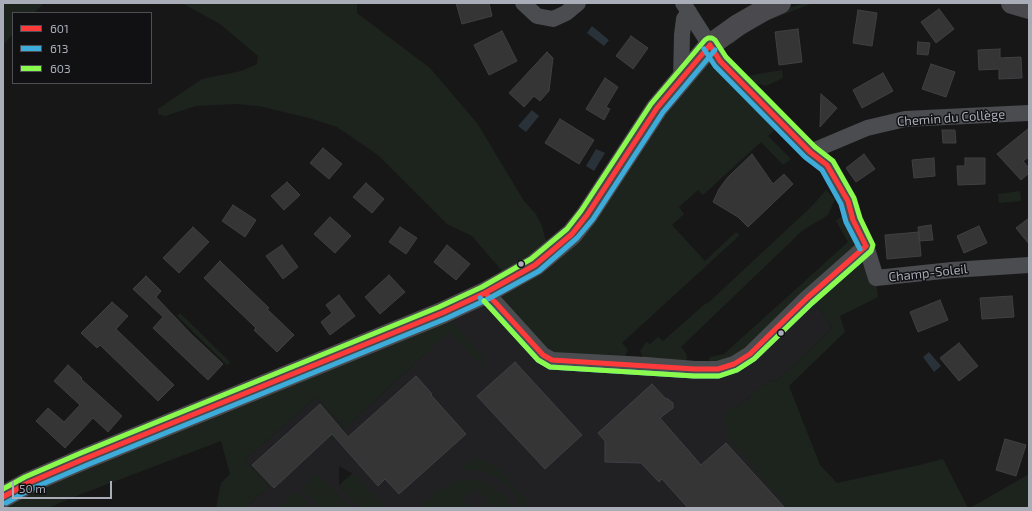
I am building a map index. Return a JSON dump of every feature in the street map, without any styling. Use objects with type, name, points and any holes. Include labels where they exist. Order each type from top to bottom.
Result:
[{"type":"street","points":[[523,3],[537,16],[553,19],[566,13],[578,3]]},
{"type":"street","points":[[3,497],[28,483],[84,458],[442,313],[485,293],[535,265],[572,234],[587,215],[657,108],[710,45],[738,25],[764,10],[780,3]]},
{"type":"street","points":[[1012,3],[1029,8]]},
{"type":"street","points":[[686,7],[720,61],[810,152]]},
{"type":"street","points":[[681,80],[682,35],[686,7]]},
{"type":"street","name":"Chemin du Collège","points":[[810,152],[867,128],[905,119],[1029,113]]},
{"type":"street","name":"Champ-Soleil","points":[[810,152],[827,165],[848,201],[853,220],[866,246],[876,278],[952,270],[1029,265]]},
{"type":"street","points":[[485,293],[495,302],[542,355],[552,360],[695,369],[718,369],[734,364],[750,354],[808,298],[866,246]]},
{"type":"shaded area","points":[[3,3],[44,3],[35,12],[12,12],[12,35],[3,45]]},
{"type":"shaded area","points":[[182,3],[357,3],[357,13],[430,68],[477,123],[524,201],[536,214],[542,226],[545,238],[554,250],[710,45],[782,124],[768,136],[791,159],[783,165],[761,142],[703,195],[698,190],[679,207],[684,214],[672,225],[705,261],[736,232],[740,235],[622,343],[628,350],[626,355],[618,363],[552,360],[495,302],[502,271],[472,236],[447,224],[378,155],[337,127],[309,118],[259,106],[236,104],[196,106],[165,116],[158,114],[158,109],[202,79],[241,71],[257,64],[258,56],[220,24]]},
{"type":"shaded area","points":[[804,3],[813,3],[762,23],[739,38],[731,46],[734,39],[786,9]]},
{"type":"shaded area","points":[[592,26],[609,40],[604,46],[587,33]]},
{"type":"shaded area","points":[[782,70],[783,78],[766,86],[760,84],[756,85],[747,76]]},
{"type":"shaded area","points":[[532,110],[539,116],[526,132],[518,126]]},
{"type":"shaded area","points":[[596,149],[605,153],[594,171],[586,166]]},
{"type":"shaded area","points":[[826,190],[835,199],[828,215],[803,230],[681,347],[686,353],[687,358],[683,368],[646,365],[640,351],[646,342],[650,344],[658,337],[663,341],[708,303],[812,206]]},
{"type":"shaded area","points":[[1020,191],[1021,201],[999,203],[998,194]]},
{"type":"shaded area","points":[[849,209],[876,278],[878,297],[840,316],[845,332],[789,386],[820,465],[837,483],[943,459],[968,508],[783,508],[786,505],[727,436],[724,416],[734,404],[738,407],[770,380],[776,382],[832,328],[819,307],[808,298],[750,354],[710,369],[710,357],[724,354],[848,242],[836,221]]},
{"type":"shaded area","points":[[485,293],[543,355],[710,369],[807,298],[819,307],[832,328],[776,382],[770,380],[738,407],[734,404],[786,505],[783,508],[386,508],[353,474],[339,466],[339,485],[359,508],[245,508],[269,487],[245,460],[316,397],[343,426],[330,438],[332,440],[450,331],[481,366],[444,316]]},
{"type":"shaded area","points":[[180,313],[230,362],[227,365],[177,316]]},
{"type":"shaded area","points":[[444,316],[455,325],[484,359],[481,366],[449,332],[332,440],[329,438],[343,426],[316,397],[245,460],[269,487],[245,508],[216,508],[221,483],[230,474],[221,441],[48,508],[3,508],[3,497]]},
{"type":"shaded area","points":[[929,352],[941,366],[934,372],[923,357]]},
{"type":"shaded area","points":[[475,457],[492,466],[494,464],[527,500],[525,502],[527,508],[521,508],[511,489],[499,479],[486,472],[460,470]]},
{"type":"shaded area","points":[[317,473],[350,508],[320,508],[301,488]]},
{"type":"shaded area","points":[[353,473],[386,508],[359,508],[339,485]]},
{"type":"shaded area","points":[[1029,474],[1029,508],[970,508]]},
{"type":"shaded area","points":[[472,480],[484,482],[495,489],[505,497],[511,508],[494,508],[476,487],[463,500],[470,508],[419,508],[439,489],[458,481]]},
{"type":"shaded area","points":[[297,491],[313,508],[283,508],[281,506]]},
{"type":"building","points":[[456,3],[489,3],[492,16],[462,24]]},
{"type":"building","points":[[939,9],[954,29],[936,43],[921,22]]},
{"type":"building","points":[[858,10],[877,13],[872,46],[853,43]]},
{"type":"building","points":[[798,29],[802,62],[779,65],[775,32]]},
{"type":"building","points":[[502,31],[517,61],[489,75],[474,45]]},
{"type":"building","points":[[631,36],[648,48],[633,69],[616,56]]},
{"type":"building","points":[[918,42],[930,43],[928,55],[917,54]]},
{"type":"building","points":[[1000,49],[1000,58],[1021,57],[1022,78],[999,79],[999,69],[979,70],[978,50]]},
{"type":"building","points":[[547,52],[553,58],[549,91],[540,101],[534,96],[524,107],[509,93]]},
{"type":"building","points":[[931,64],[955,72],[946,97],[922,89]]},
{"type":"building","points":[[883,73],[893,91],[862,108],[853,90]]},
{"type":"building","points":[[605,78],[618,87],[606,107],[610,109],[604,120],[586,109]]},
{"type":"building","points":[[821,94],[837,108],[820,127]]},
{"type":"building","points":[[560,119],[594,140],[579,164],[545,143]]},
{"type":"building","points":[[1029,128],[1029,157],[1023,161],[1029,168],[1029,173],[1021,180],[997,154]]},
{"type":"building","points":[[942,130],[955,130],[956,143],[943,143]]},
{"type":"building","points":[[323,148],[342,164],[329,179],[310,163]]},
{"type":"building","points":[[752,154],[773,184],[784,174],[793,184],[748,227],[738,217],[713,202],[719,189],[728,177]]},
{"type":"building","points":[[864,154],[875,169],[856,182],[846,168]]},
{"type":"building","points":[[934,158],[935,176],[914,178],[912,160]]},
{"type":"building","points":[[965,158],[985,158],[985,184],[958,185],[957,166],[965,166]]},
{"type":"building","points":[[287,182],[300,195],[284,210],[271,196]]},
{"type":"building","points":[[366,183],[384,199],[372,213],[353,197]]},
{"type":"building","points":[[233,205],[256,220],[245,237],[222,221]]},
{"type":"building","points":[[330,217],[351,236],[335,253],[314,234]]},
{"type":"building","points":[[1029,218],[1029,244],[1016,228]]},
{"type":"building","points":[[931,225],[933,240],[919,241],[918,227]]},
{"type":"building","points":[[979,226],[987,243],[964,253],[957,236]]},
{"type":"building","points":[[193,227],[209,242],[179,273],[163,258]]},
{"type":"building","points":[[400,227],[417,238],[406,254],[389,242]]},
{"type":"building","points":[[919,232],[921,256],[887,259],[885,235]]},
{"type":"building","points":[[282,245],[298,267],[283,279],[266,256]]},
{"type":"building","points":[[447,245],[470,264],[456,280],[434,262]]},
{"type":"building","points":[[220,261],[269,308],[267,309],[294,335],[277,352],[254,330],[256,328],[204,278]]},
{"type":"building","points":[[389,275],[405,292],[380,314],[365,297]]},
{"type":"building","points":[[146,276],[161,291],[156,297],[191,334],[223,364],[208,380],[153,328],[163,317],[133,289]]},
{"type":"building","points":[[339,295],[355,316],[330,335],[321,322],[332,313],[326,305]]},
{"type":"building","points":[[1012,296],[1014,317],[982,319],[980,298]]},
{"type":"building","points":[[940,300],[948,320],[918,332],[910,312]]},
{"type":"building","points":[[112,302],[128,316],[116,329],[174,385],[158,401],[100,345],[97,348],[81,333]]},
{"type":"building","points":[[959,343],[978,366],[959,381],[940,358]]},
{"type":"building","points":[[515,362],[582,435],[545,469],[477,396]]},
{"type":"building","points":[[68,365],[82,378],[81,379],[122,416],[108,432],[93,418],[65,448],[36,421],[48,408],[64,422],[80,405],[54,381]]},
{"type":"building","points":[[416,376],[466,434],[399,494],[385,479],[378,486],[332,434],[274,488],[252,465],[320,404],[348,437]]},
{"type":"building","points":[[652,384],[665,398],[673,403],[673,408],[660,418],[701,465],[726,443],[785,508],[688,508],[662,479],[659,482],[641,463],[605,462],[605,441],[598,433]]},
{"type":"building","points":[[1005,439],[1026,445],[1016,476],[996,470]]},
{"type":"transit line","name":"603","points":[[3,489],[25,477],[81,453],[439,307],[482,287],[531,259],[567,229],[581,211],[651,104],[708,38],[715,40],[726,57],[815,147],[833,161],[854,198],[860,218],[873,245],[871,251],[812,303],[754,359],[737,370],[719,376],[694,376],[550,367],[538,360],[484,301]]},
{"type":"transit line","name":"601","points":[[710,45],[720,61],[810,152],[827,165],[848,201],[853,220],[866,246]]},
{"type":"transit line","name":"601","points":[[3,497],[28,483],[84,459],[442,313],[485,293],[535,265],[572,234],[587,215],[657,108],[710,45]]},
{"type":"transit line","name":"613","points":[[704,49],[715,66],[805,157],[822,170],[841,204],[846,222],[860,249]]},
{"type":"transit line","name":"613","points":[[6,503],[31,489],[87,465],[445,319],[488,299],[539,271],[577,238],[593,219],[663,112],[715,50]]},
{"type":"transit line","name":"601","points":[[485,293],[543,355],[552,360],[695,369],[718,369],[734,364],[750,354],[807,298],[866,246]]},
{"type":"transit line","name":"613","points":[[480,298],[538,360],[550,367],[694,376],[719,376],[737,370],[754,359],[812,303],[871,251]]}]
